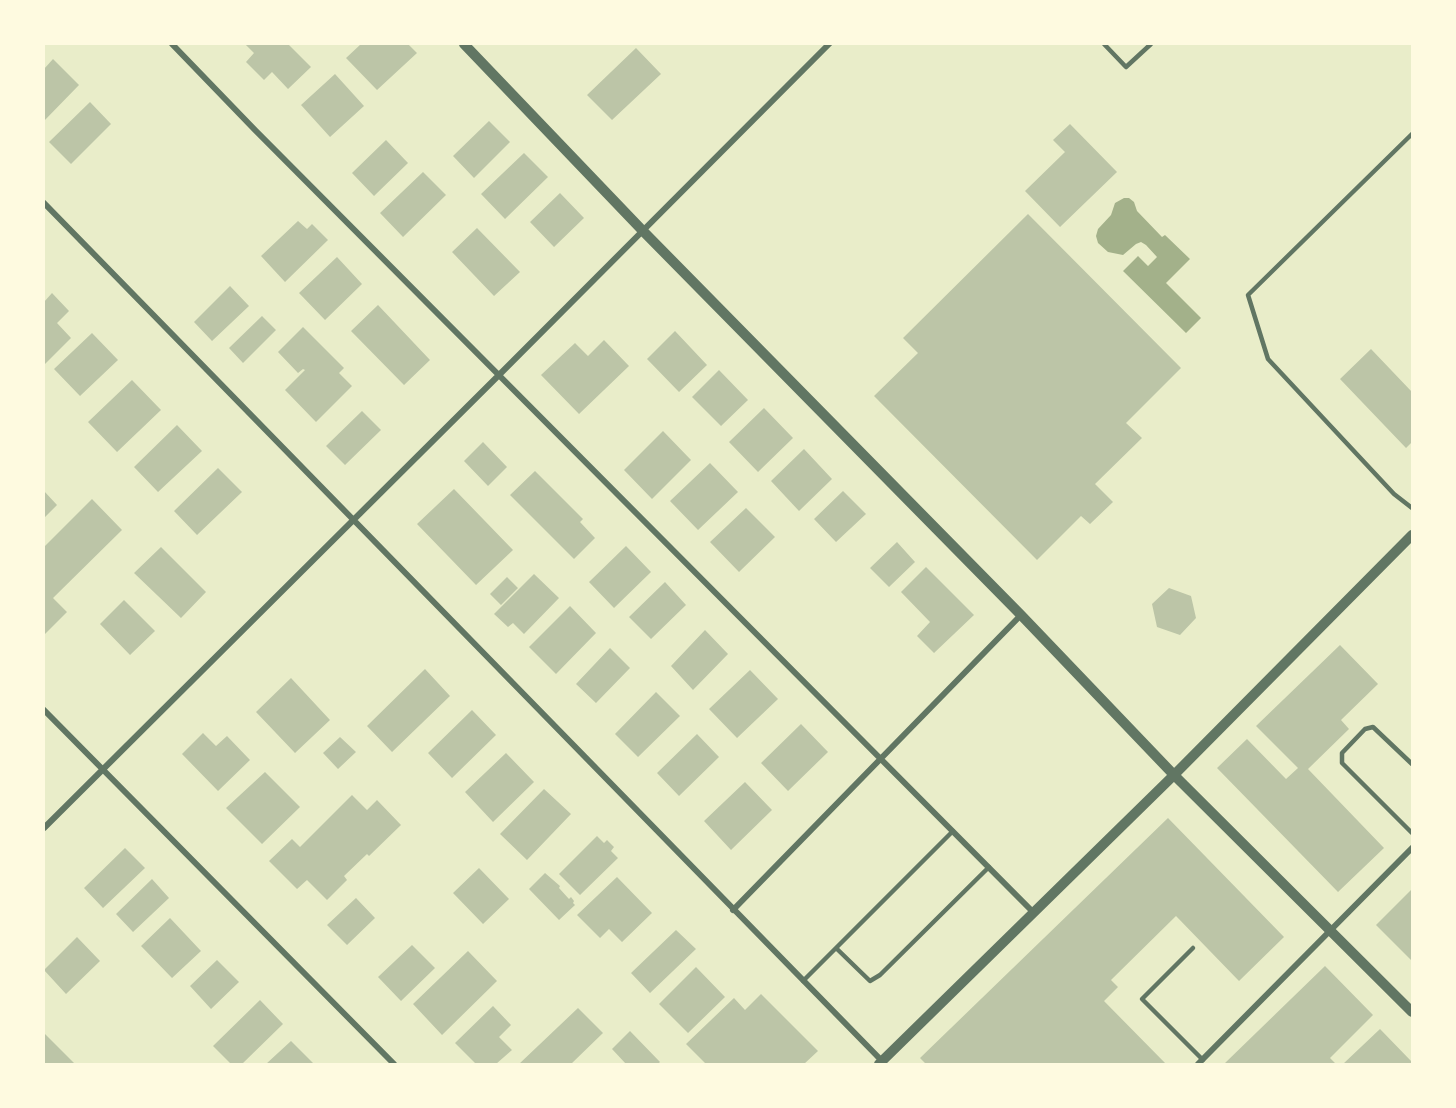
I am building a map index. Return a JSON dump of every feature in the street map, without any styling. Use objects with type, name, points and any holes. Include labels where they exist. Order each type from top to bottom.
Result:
[{"type":"street","points":[[172,44],[1034,913]]},
{"type":"street","points":[[464,44],[642,230],[1021,615],[1174,775],[1413,1012]]},
{"type":"street","points":[[44,828],[829,44]]},
{"type":"street","points":[[44,203],[882,1064],[1413,535]]},
{"type":"street","points":[[733,910],[1021,615]]},
{"type":"street","points":[[44,710],[394,1065]]},
{"type":"street","points":[[1201,1062],[1413,848]]},
{"type":"lane","points":[[1104,44],[1126,67],[1150,44]]},
{"type":"lane","points":[[1413,134],[1248,295],[1268,359],[1394,494],[1413,508]]},
{"type":"lane","points":[[1413,764],[1373,727],[1365,729],[1342,753],[1342,763],[1413,833]]},
{"type":"lane","points":[[803,981],[953,831]]},
{"type":"lane","points":[[836,948],[870,981],[880,975],[989,867]]},
{"type":"lane","points":[[1192,948],[1142,999],[1201,1062]]},
{"type":"shaded area","points":[[1129,198],[1134,202],[1137,211],[1162,237],[1165,235],[1190,259],[1166,283],[1201,318],[1186,333],[1123,271],[1138,256],[1148,266],[1157,257],[1146,245],[1141,242],[1136,244],[1123,255],[1108,252],[1098,243],[1096,236],[1098,229],[1111,215],[1115,203]]},
{"type":"building","points":[[245,44],[288,44],[311,67],[288,89],[272,72],[264,80],[246,62],[254,53]]},
{"type":"building","points":[[361,44],[408,44],[417,53],[377,90],[346,58]]},
{"type":"building","points":[[636,48],[661,74],[612,120],[587,95]]},
{"type":"building","points":[[53,59],[79,85],[44,121],[44,69]]},
{"type":"building","points":[[335,74],[364,106],[330,137],[301,105]]},
{"type":"building","points":[[90,102],[111,124],[71,164],[49,142]]},
{"type":"building","points":[[489,121],[510,142],[474,178],[453,156]]},
{"type":"building","points":[[1070,124],[1117,172],[1060,227],[1025,191],[1065,152],[1053,140]]},
{"type":"building","points":[[386,140],[408,163],[374,196],[352,173]]},
{"type":"building","points":[[524,153],[548,177],[505,219],[481,194]]},
{"type":"building","points":[[423,172],[446,195],[403,237],[380,213]]},
{"type":"building","points":[[560,193],[584,218],[554,247],[530,222]]},
{"type":"building","points":[[1028,214],[1181,368],[1126,423],[1142,438],[1095,484],[1113,502],[1090,524],[1081,516],[1037,560],[874,396],[918,353],[903,338]]},
{"type":"building","points":[[298,221],[307,229],[312,224],[328,240],[285,282],[261,256]]},
{"type":"building","points":[[477,228],[520,272],[494,296],[452,252]]},
{"type":"building","points":[[337,257],[362,284],[325,320],[299,293]]},
{"type":"building","points":[[230,286],[249,306],[212,341],[194,322]]},
{"type":"building","points":[[52,293],[69,311],[57,323],[71,338],[44,365],[44,302]]},
{"type":"building","points":[[378,305],[430,360],[404,385],[351,331]]},
{"type":"building","points":[[262,316],[276,330],[243,363],[229,348]]},
{"type":"building","points":[[303,327],[344,368],[339,373],[352,386],[316,422],[285,390],[305,370],[298,373],[278,352]]},
{"type":"building","points":[[675,331],[707,365],[679,392],[647,359]]},
{"type":"building","points":[[92,333],[118,360],[80,396],[54,369]]},
{"type":"building","points":[[604,340],[629,366],[579,414],[541,375],[575,343],[588,356]]},
{"type":"building","points":[[1371,349],[1412,392],[1412,442],[1406,448],[1340,379]]},
{"type":"building","points":[[719,370],[748,400],[721,426],[692,397]]},
{"type":"building","points":[[132,380],[161,410],[117,452],[88,422]]},
{"type":"building","points":[[764,408],[793,438],[758,472],[729,442]]},
{"type":"building","points":[[362,411],[381,430],[345,465],[326,446]]},
{"type":"building","points":[[177,425],[202,451],[158,492],[134,467]]},
{"type":"building","points":[[663,431],[691,460],[652,499],[624,470]]},
{"type":"building","points":[[483,442],[507,467],[488,486],[464,461]]},
{"type":"building","points":[[804,449],[832,479],[799,511],[771,481]]},
{"type":"building","points":[[710,463],[738,492],[698,530],[670,501]]},
{"type":"building","points":[[218,468],[242,492],[197,535],[174,511]]},
{"type":"building","points":[[535,471],[583,519],[580,522],[595,538],[574,559],[510,495]]},
{"type":"building","points":[[454,489],[513,550],[476,585],[417,524]]},
{"type":"building","points":[[44,491],[57,505],[44,518]]},
{"type":"building","points":[[843,491],[866,514],[836,542],[814,519]]},
{"type":"building","points":[[92,499],[122,530],[53,598],[67,612],[44,635],[44,547]]},
{"type":"building","points":[[746,508],[775,537],[739,572],[710,542]]},
{"type":"building","points":[[897,542],[915,562],[889,587],[870,568]]},
{"type":"building","points":[[626,546],[651,572],[614,608],[589,582]]},
{"type":"building","points":[[161,547],[206,592],[181,618],[134,573]]},
{"type":"building","points":[[926,567],[974,615],[934,653],[917,636],[930,622],[901,592]]},
{"type":"building","points":[[534,574],[559,598],[524,634],[513,623],[508,627],[494,614]]},
{"type":"building","points":[[507,577],[518,588],[501,605],[490,594]]},
{"type":"building","points":[[665,582],[686,605],[651,639],[629,617]]},
{"type":"building","points":[[1169,588],[1191,596],[1196,618],[1180,635],[1157,627],[1152,604]]},
{"type":"building","points":[[124,600],[155,631],[130,655],[100,624]]},
{"type":"building","points":[[570,606],[596,633],[556,674],[529,647]]},
{"type":"building","points":[[705,630],[728,654],[693,690],[671,666]]},
{"type":"building","points":[[1340,645],[1378,684],[1341,720],[1349,729],[1308,769],[1384,848],[1338,892],[1217,768],[1247,739],[1286,779],[1298,768],[1256,726]]},
{"type":"building","points":[[610,648],[630,668],[596,703],[576,684]]},
{"type":"building","points":[[425,669],[450,696],[392,752],[367,726]]},
{"type":"building","points":[[750,670],[778,699],[737,738],[709,709]]},
{"type":"building","points":[[291,678],[330,720],[295,753],[256,712]]},
{"type":"building","points":[[656,692],[680,716],[638,757],[615,734]]},
{"type":"building","points":[[472,710],[496,735],[452,778],[428,753]]},
{"type":"building","points":[[801,724],[828,752],[788,791],[761,763]]},
{"type":"building","points":[[203,733],[216,746],[227,736],[250,760],[218,791],[182,754]]},
{"type":"building","points":[[697,734],[719,757],[679,796],[657,773]]},
{"type":"building","points":[[340,737],[356,752],[338,769],[323,753]]},
{"type":"building","points":[[506,753],[534,782],[493,822],[465,792]]},
{"type":"building","points":[[265,772],[300,807],[262,844],[226,808]]},
{"type":"building","points":[[745,782],[772,810],[731,850],[704,821]]},
{"type":"building","points":[[544,789],[571,814],[527,860],[500,834]]},
{"type":"building","points":[[352,795],[367,810],[377,800],[401,825],[344,876],[347,880],[327,900],[307,880],[297,889],[269,861],[292,839],[300,847]]},
{"type":"building","points":[[1168,818],[1284,937],[1239,981],[1176,916],[1111,980],[1118,987],[1104,1001],[1166,1064],[926,1064],[920,1058]]},
{"type":"building","points":[[597,836],[604,843],[607,840],[614,847],[611,851],[618,858],[580,895],[559,874]]},
{"type":"building","points":[[125,848],[145,868],[103,908],[84,888]]},
{"type":"building","points":[[479,868],[509,899],[483,924],[453,893]]},
{"type":"building","points":[[545,873],[560,886],[559,888],[569,899],[571,897],[574,901],[575,905],[559,920],[529,889]]},
{"type":"building","points":[[617,877],[652,913],[622,942],[609,929],[600,938],[577,915]]},
{"type":"building","points":[[152,879],[169,898],[133,932],[116,914]]},
{"type":"building","points":[[1412,889],[1412,961],[1376,925]]},
{"type":"building","points":[[356,898],[375,918],[347,945],[327,925]]},
{"type":"building","points":[[170,918],[201,951],[172,978],[141,946]]},
{"type":"building","points":[[676,930],[696,949],[650,993],[631,973]]},
{"type":"building","points":[[77,937],[100,961],[66,994],[44,970]]},
{"type":"building","points":[[412,945],[435,968],[401,1001],[378,977]]},
{"type":"building","points":[[468,951],[497,981],[442,1035],[413,1004]]},
{"type":"building","points":[[217,960],[239,982],[211,1009],[190,986]]},
{"type":"building","points":[[1325,966],[1373,1015],[1330,1058],[1336,1064],[1224,1064]]},
{"type":"building","points":[[696,967],[725,997],[688,1033],[659,1004]]},
{"type":"building","points":[[761,994],[818,1051],[804,1064],[706,1064],[686,1044],[734,998],[745,1010]]},
{"type":"building","points":[[260,1000],[283,1024],[242,1064],[231,1064],[213,1046]]},
{"type":"building","points":[[493,1006],[511,1025],[499,1037],[512,1050],[496,1064],[476,1064],[455,1043]]},
{"type":"building","points":[[578,1008],[603,1033],[571,1064],[519,1064]]},
{"type":"building","points":[[1380,1029],[1412,1064],[1343,1064]]},
{"type":"building","points":[[630,1031],[660,1062],[658,1064],[626,1064],[612,1049]]},
{"type":"building","points":[[44,1033],[75,1064],[44,1064]]},
{"type":"building","points":[[291,1041],[314,1064],[266,1064]]}]
